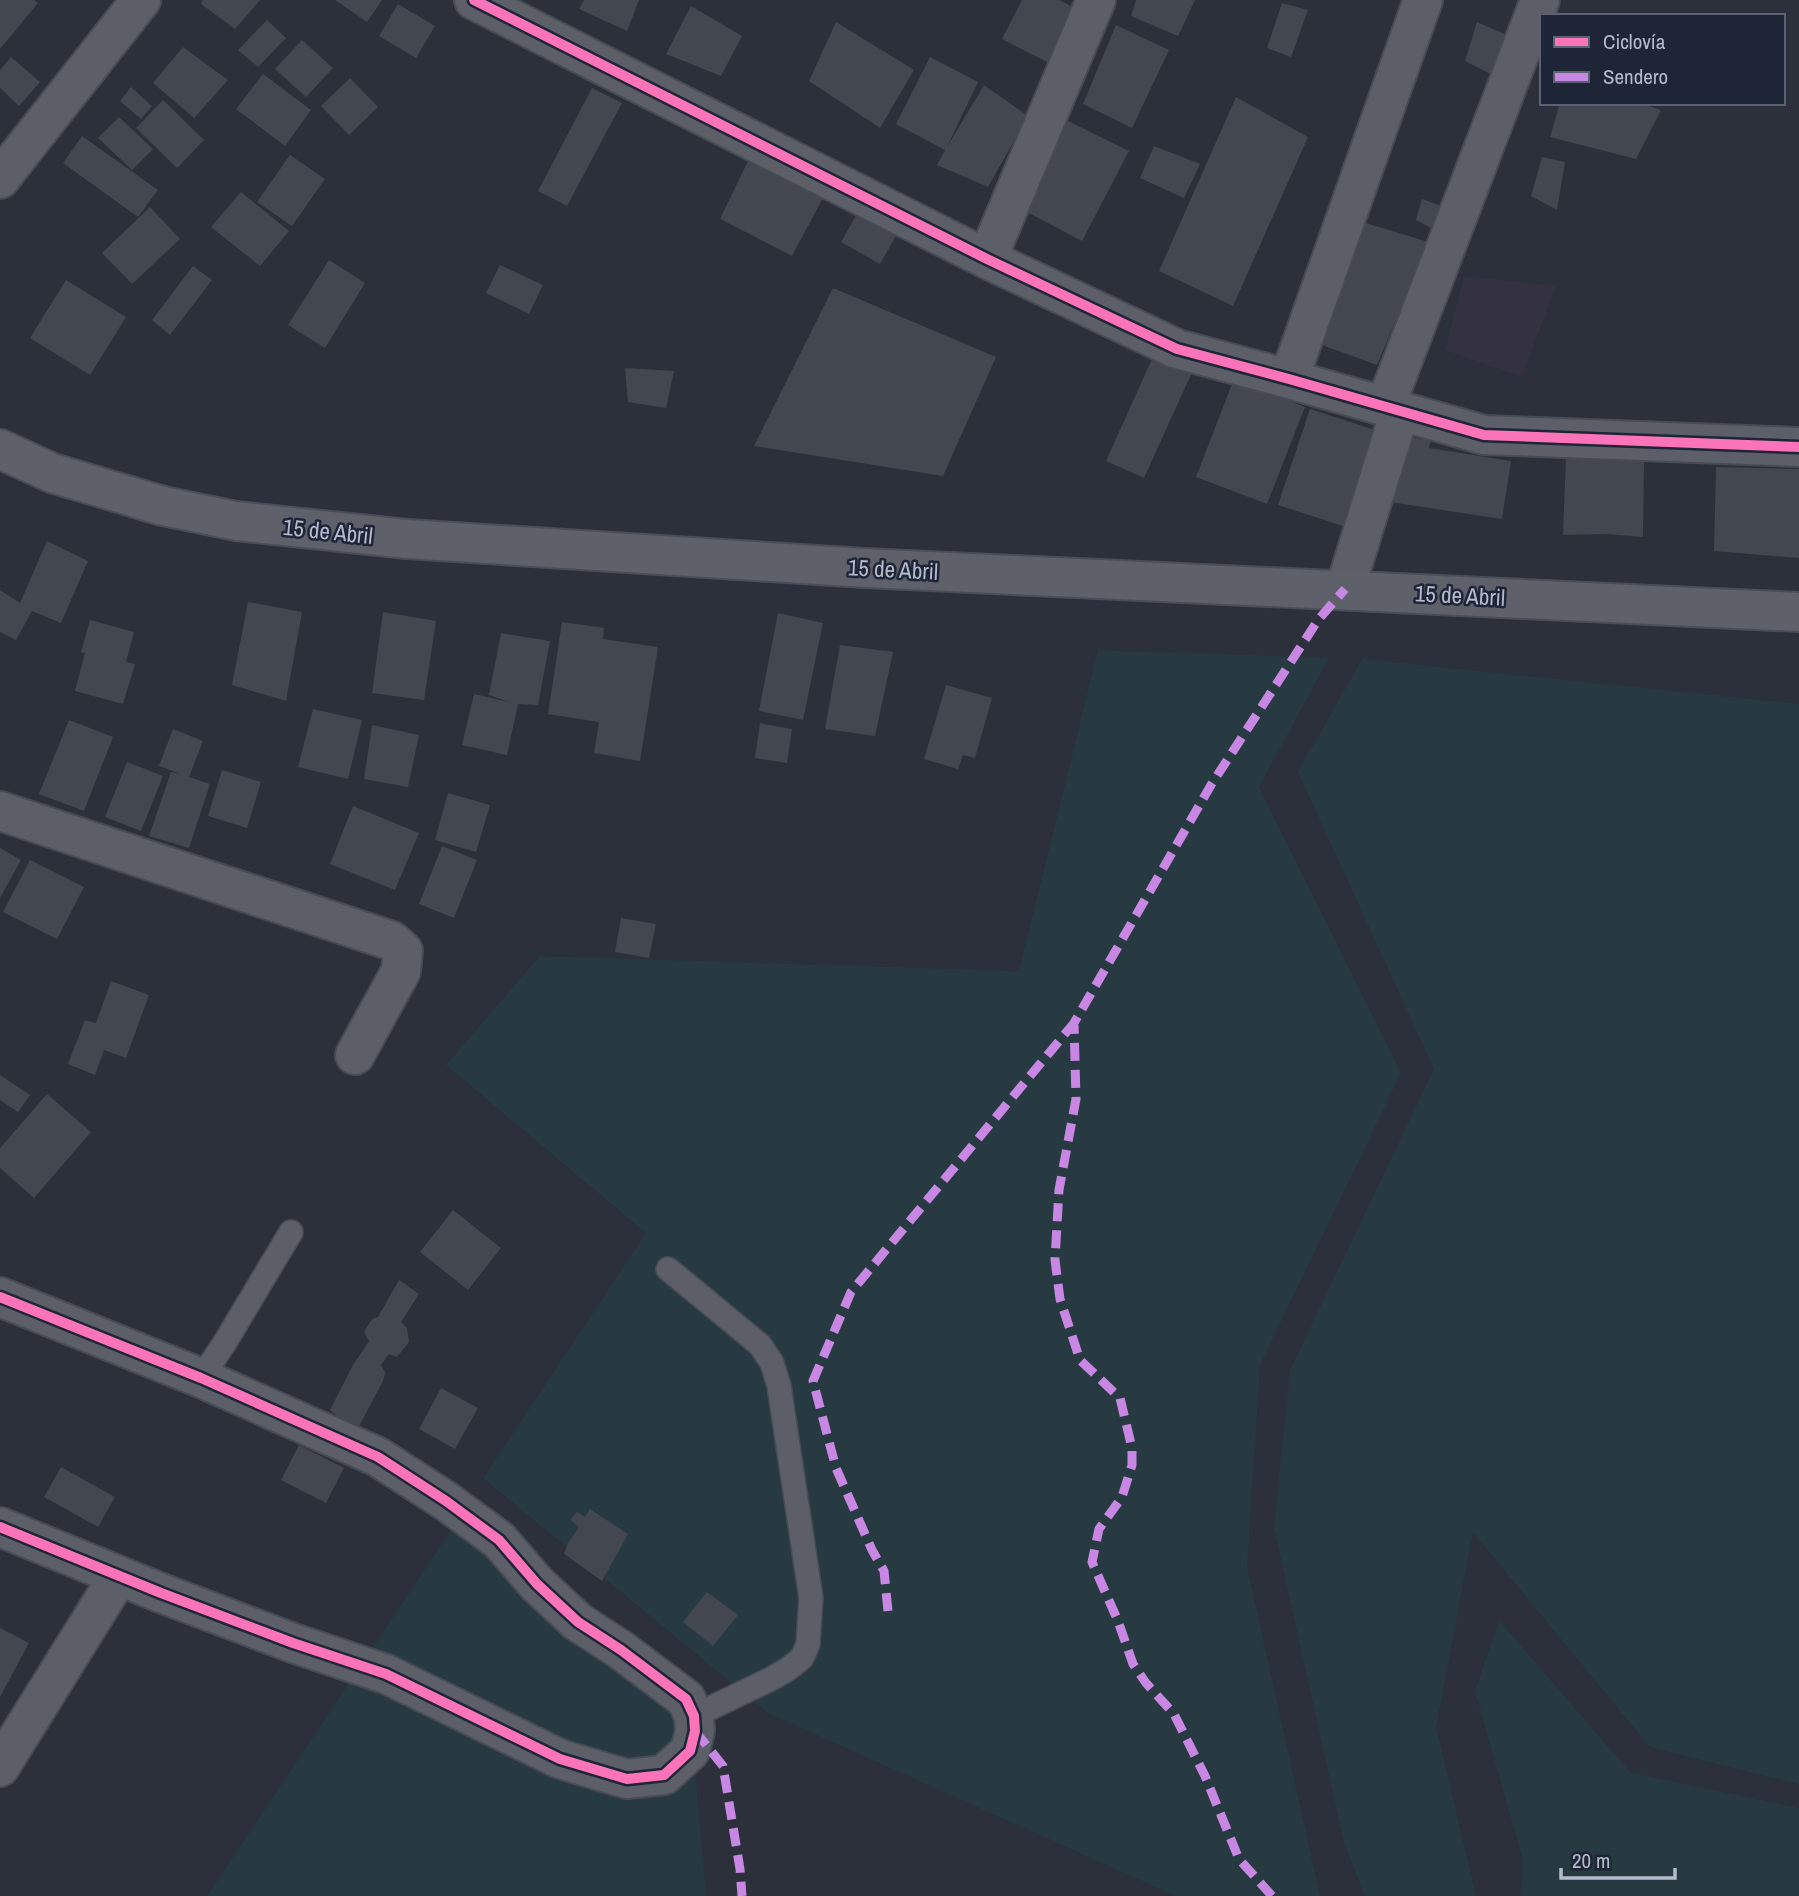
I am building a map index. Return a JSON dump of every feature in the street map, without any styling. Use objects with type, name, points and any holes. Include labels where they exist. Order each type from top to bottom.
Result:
[{"type":"main road","name":"15 de Abril","points":[[0,449],[52,473],[163,506],[236,521],[407,539],[865,568],[1799,612]]},
{"type":"street","points":[[0,178],[141,0]]},
{"type":"street","points":[[474,0],[987,259],[1177,349],[1484,435],[1799,447]]},
{"type":"street","points":[[987,259],[1096,0]]},
{"type":"street","points":[[1289,379],[1423,0]]},
{"type":"street","points":[[1345,589],[1393,409],[1540,0]]},
{"type":"street","points":[[0,811],[392,941],[403,951],[401,971],[355,1055]]},
{"type":"street","points":[[0,1297],[201,1378],[378,1457],[446,1501],[499,1540],[537,1584],[578,1622],[621,1650],[686,1699],[694,1716],[695,1731],[690,1751],[664,1775],[627,1779],[561,1759],[386,1674],[293,1643],[118,1577],[0,1527]]},
{"type":"street","points":[[0,1767],[118,1577]]},
{"type":"lane","points":[[201,1378],[291,1232]]},
{"type":"lane","points":[[668,1269],[760,1345],[772,1363],[779,1387],[811,1598],[808,1644],[802,1658],[771,1679],[694,1716]]},
{"type":"shaded area","points":[[1464,276],[1556,286],[1522,377],[1445,350]]},
{"type":"shaded area","points":[[1098,650],[1329,658],[1259,787],[1401,1073],[1260,1365],[1247,1567],[1320,1896],[1176,1896],[768,1713],[483,1478],[646,1233],[446,1065],[540,956],[1019,971]]},
{"type":"shaded area","points":[[1362,659],[1799,704],[1799,1784],[1650,1747],[1473,1532],[1436,1727],[1476,1896],[1365,1896],[1344,1843],[1274,1528],[1290,1370],[1434,1069],[1298,772]]},
{"type":"shaded area","points":[[453,1527],[689,1701],[706,1896],[207,1896]]},
{"type":"shaded area","points":[[1499,1621],[1631,1773],[1799,1808],[1799,1896],[1521,1896],[1523,1860],[1475,1691]]},
{"type":"building","points":[[0,0],[34,0],[38,3],[0,49]]},
{"type":"building","points":[[203,0],[260,0],[235,29],[201,4]]},
{"type":"building","points":[[335,0],[382,0],[367,22]]},
{"type":"building","points":[[584,0],[639,0],[627,31],[579,9]]},
{"type":"building","points":[[1022,0],[1059,0],[1071,6],[1055,66],[1002,39]]},
{"type":"building","points":[[1136,0],[1195,0],[1178,36],[1131,16]]},
{"type":"building","points":[[1282,3],[1308,10],[1291,57],[1267,48]]},
{"type":"building","points":[[398,4],[435,26],[416,58],[379,36]]},
{"type":"building","points":[[691,6],[742,36],[721,76],[666,54]]},
{"type":"building","points":[[267,20],[286,38],[258,67],[238,50]]},
{"type":"building","points":[[836,22],[914,70],[880,128],[809,81]]},
{"type":"building","points":[[1477,22],[1509,36],[1493,75],[1465,61]]},
{"type":"building","points":[[1116,25],[1169,50],[1132,128],[1083,104]]},
{"type":"building","points":[[302,40],[333,68],[306,97],[275,69]]},
{"type":"building","points":[[183,47],[228,80],[194,118],[153,83]]},
{"type":"building","points":[[11,57],[40,82],[19,106],[0,88],[0,70]]},
{"type":"building","points":[[930,57],[978,82],[947,147],[984,85],[1028,116],[988,187],[937,165],[945,150],[896,124]]},
{"type":"building","points":[[263,74],[311,110],[285,146],[236,109]]},
{"type":"building","points":[[350,78],[378,107],[349,135],[321,106]]},
{"type":"building","points":[[131,87],[152,106],[141,119],[120,101]]},
{"type":"building","points":[[592,88],[622,103],[567,206],[538,191]]},
{"type":"building","points":[[1236,97],[1308,137],[1233,306],[1159,271]]},
{"type":"building","points":[[163,100],[204,140],[177,168],[136,128]]},
{"type":"building","points":[[1559,105],[1645,105],[1661,110],[1636,159],[1550,137]]},
{"type":"building","points":[[119,117],[153,149],[132,170],[98,138]]},
{"type":"building","points":[[1066,120],[1129,151],[1082,241],[1025,211]]},
{"type":"building","points":[[82,136],[158,190],[138,217],[63,163]]},
{"type":"building","points":[[1154,146],[1200,164],[1184,198],[1140,178]]},
{"type":"building","points":[[290,155],[325,179],[292,226],[257,202]]},
{"type":"building","points":[[1542,157],[1565,162],[1557,210],[1531,196]]},
{"type":"building","points":[[749,159],[824,196],[792,256],[720,219]]},
{"type":"building","points":[[241,192],[289,231],[260,266],[211,227]]},
{"type":"building","points":[[1422,199],[1444,207],[1433,229],[1416,220]]},
{"type":"building","points":[[150,207],[180,239],[132,284],[102,253]]},
{"type":"building","points":[[858,212],[897,234],[880,264],[841,242]]},
{"type":"building","points":[[1366,223],[1428,242],[1377,365],[1314,342]]},
{"type":"building","points":[[329,260],[365,283],[325,348],[288,325]]},
{"type":"building","points":[[500,265],[543,285],[529,314],[486,293]]},
{"type":"building","points":[[193,266],[212,280],[170,335],[152,320]]},
{"type":"building","points":[[66,280],[126,317],[90,375],[30,338]]},
{"type":"building","points":[[833,288],[996,357],[943,476],[754,446]]},
{"type":"building","points":[[1156,350],[1194,368],[1144,478],[1106,461]]},
{"type":"building","points":[[625,368],[674,371],[666,408],[628,402]]},
{"type":"building","points":[[1234,379],[1305,407],[1267,504],[1196,477]]},
{"type":"building","points":[[1310,409],[1384,433],[1352,529],[1278,505]]},
{"type":"building","points":[[1400,436],[1431,440],[1429,448],[1511,461],[1502,519],[1390,502]]},
{"type":"building","points":[[1566,456],[1644,458],[1643,537],[1563,535]]},
{"type":"building","points":[[1716,467],[1799,469],[1799,558],[1714,551]]},
{"type":"building","points":[[47,541],[88,561],[61,623],[32,611],[16,640],[0,632],[0,590],[20,603]]},
{"type":"building","points":[[248,602],[302,612],[286,701],[232,685]]},
{"type":"building","points":[[383,612],[436,621],[424,700],[372,693]]},
{"type":"building","points":[[778,613],[823,623],[803,720],[759,711]]},
{"type":"building","points":[[90,620],[134,632],[126,662],[135,664],[123,704],[75,691],[85,653],[81,652]]},
{"type":"building","points":[[562,622],[604,628],[603,639],[658,647],[640,761],[594,753],[599,722],[548,714]]},
{"type":"building","points":[[501,633],[550,641],[538,705],[518,704],[507,755],[462,745],[474,694],[509,702],[489,695]]},
{"type":"building","points":[[840,645],[893,652],[875,736],[825,729]]},
{"type":"building","points":[[946,685],[992,698],[975,758],[963,755],[958,769],[924,759]]},
{"type":"building","points":[[313,709],[362,720],[348,779],[298,767]]},
{"type":"building","points":[[69,720],[113,737],[84,811],[39,794]]},
{"type":"building","points":[[760,723],[792,729],[787,763],[755,758]]},
{"type":"building","points":[[372,725],[419,735],[408,787],[364,779]]},
{"type":"building","points":[[173,729],[203,741],[189,777],[210,784],[189,848],[149,836],[171,772],[181,774],[159,766]]},
{"type":"building","points":[[127,762],[163,776],[141,831],[105,817]]},
{"type":"building","points":[[222,770],[261,782],[247,828],[208,816]]},
{"type":"building","points":[[448,793],[490,805],[476,852],[435,840]]},
{"type":"building","points":[[353,806],[419,833],[395,890],[330,864]]},
{"type":"building","points":[[442,846],[477,860],[454,918],[419,904]]},
{"type":"building","points":[[0,848],[21,860],[0,898]]},
{"type":"building","points":[[30,860],[84,887],[57,939],[3,912]]},
{"type":"building","points":[[621,918],[656,924],[649,958],[615,952]]},
{"type":"building","points":[[111,981],[149,995],[126,1058],[104,1050],[95,1075],[68,1064],[85,1020],[96,1023]]},
{"type":"building","points":[[0,1075],[30,1095],[18,1112],[0,1100]]},
{"type":"building","points":[[47,1094],[91,1132],[34,1198],[0,1168],[0,1148]]},
{"type":"building","points":[[453,1210],[501,1248],[468,1290],[420,1252]]},
{"type":"building","points":[[399,1280],[419,1294],[401,1322],[407,1328],[409,1342],[397,1357],[389,1354],[381,1365],[385,1372],[383,1381],[356,1432],[330,1410],[353,1365],[369,1341],[364,1332],[372,1319],[378,1317]]},
{"type":"building","points":[[441,1388],[478,1408],[455,1449],[419,1429]]},
{"type":"building","points":[[299,1445],[344,1468],[326,1503],[281,1480]]},
{"type":"building","points":[[61,1467],[115,1497],[98,1527],[44,1497]]},
{"type":"building","points":[[590,1509],[628,1534],[602,1581],[564,1554],[579,1527],[570,1520],[577,1512],[585,1517]]},
{"type":"building","points":[[707,1592],[738,1615],[713,1646],[683,1622]]},
{"type":"building","points":[[0,1628],[29,1643],[0,1697]]},
{"type":"marked path","points":[[1272,1896],[1239,1859],[1205,1776],[1174,1714],[1133,1664],[1118,1621],[1092,1562],[1099,1529],[1122,1497],[1132,1465],[1132,1448],[1120,1398],[1080,1360],[1060,1299],[1055,1260],[1059,1190],[1076,1099],[1074,1023],[1211,785],[1318,620],[1345,589]]},
{"type":"marked path","points":[[888,1611],[884,1571],[836,1468],[813,1381],[851,1292],[1074,1023]]},
{"type":"marked path","points":[[695,1731],[723,1766],[742,1896]]},
{"type":"cycle path","points":[[474,0],[987,259],[1177,349],[1484,435],[1799,447]]},
{"type":"cycle path","points":[[0,1297],[201,1378],[378,1457],[446,1501],[499,1540],[537,1584],[578,1622],[621,1650],[686,1699],[694,1716],[695,1731],[690,1751],[664,1775],[627,1779],[560,1759],[386,1674],[293,1643],[161,1593],[0,1527]]}]
